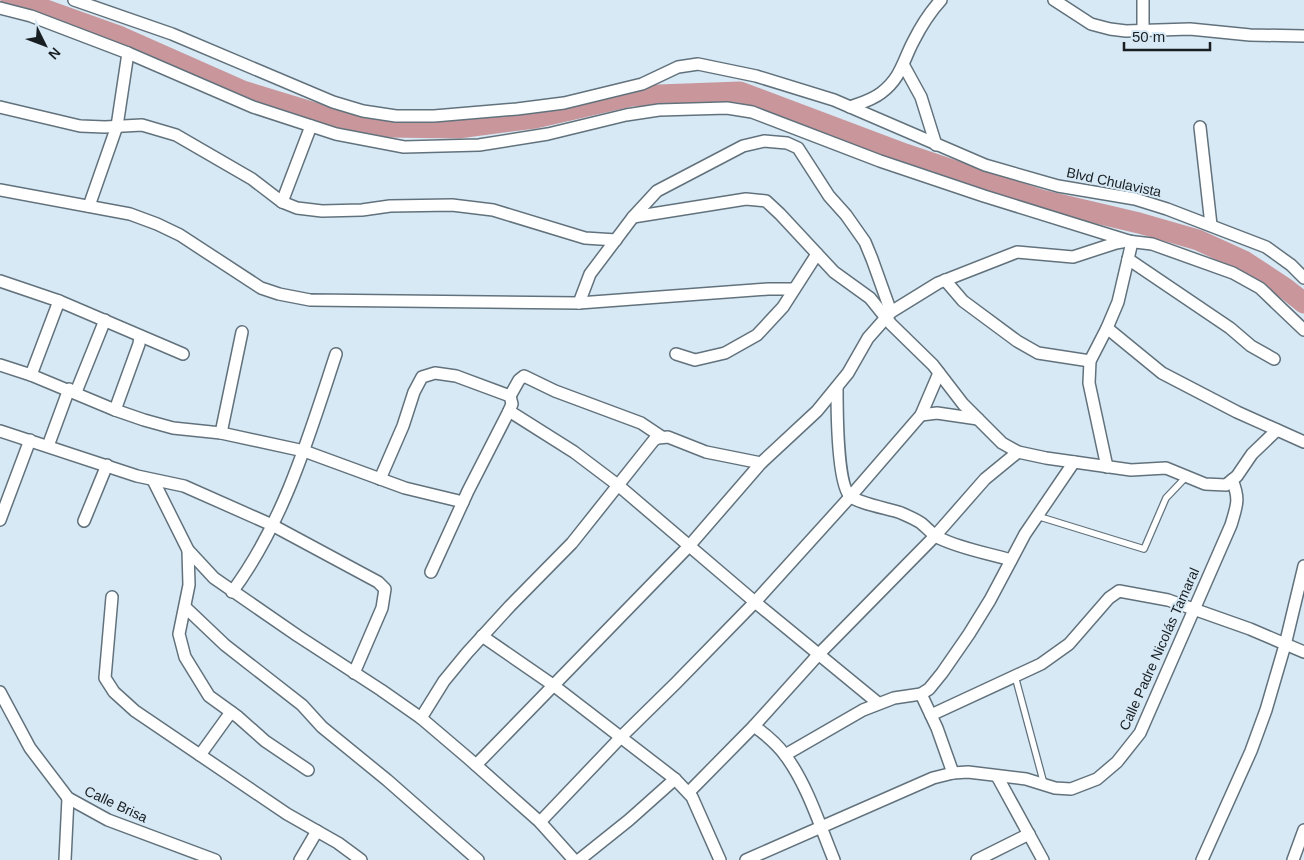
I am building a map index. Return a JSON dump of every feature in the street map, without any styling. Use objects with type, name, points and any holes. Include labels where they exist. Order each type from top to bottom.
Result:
[{"type":"street","name":"Blvd Chulavista","points":[[74,0],[172,34],[333,102],[363,111],[396,116],[434,116],[564,103],[642,84],[678,67],[698,64],[756,76],[804,90],[850,107],[985,165],[1058,186],[1135,199],[1167,209],[1254,242],[1275,252],[1304,278]]},
{"type":"street","points":[[850,107],[866,102],[881,94],[893,82],[904,66],[912,44],[928,15],[941,0]]},
{"type":"street","points":[[1054,0],[1098,27],[1126,31],[1190,29],[1250,35],[1304,36]]},
{"type":"street","points":[[1143,0],[1143,30]]},
{"type":"street","points":[[0,8],[31,16],[128,54],[253,107],[336,134],[404,146],[479,145],[548,134],[626,115],[659,110],[727,108],[752,112],[880,161],[1132,242]]},
{"type":"street","points":[[89,206],[117,126],[128,54]]},
{"type":"street","points":[[904,66],[921,96],[936,145]]},
{"type":"street","points":[[0,107],[80,126],[142,125],[176,135],[252,179],[282,202],[297,208],[322,211],[362,210],[390,206],[452,205],[493,210],[584,238],[616,240]]},
{"type":"street","points":[[282,202],[311,126]]},
{"type":"street","points":[[1200,127],[1211,226]]},
{"type":"street","points":[[579,303],[590,274],[633,217],[658,191],[743,146],[764,140],[787,143],[798,148],[829,196],[846,215],[864,242],[872,259],[889,315]]},
{"type":"street","points":[[0,190],[130,214],[165,227],[180,235],[260,288],[310,300],[579,303],[768,289],[794,289]]},
{"type":"street","points":[[633,217],[746,199],[766,201],[834,272],[870,298],[889,315],[963,404],[1002,443],[1018,452],[1131,470],[1166,468],[1205,484],[1226,485],[1237,476],[1252,454],[1277,430]]},
{"type":"street","points":[[1107,467],[1089,384],[1090,361],[1118,302],[1132,242]]},
{"type":"street","points":[[476,765],[690,545],[761,463],[800,427],[837,388],[856,362],[868,338],[889,315],[938,283],[1017,252],[1073,257],[1116,243],[1152,244],[1233,273],[1260,288],[1304,330]]},
{"type":"street","points":[[676,354],[695,360],[726,353],[758,335],[783,306],[817,254]]},
{"type":"street","points":[[1128,259],[1230,328],[1250,346],[1274,359]]},
{"type":"street","points":[[945,280],[963,301],[1017,341],[1038,353],[1090,361]]},
{"type":"street","points":[[0,281],[59,301],[183,354]]},
{"type":"street","points":[[31,375],[59,301]]},
{"type":"street","points":[[48,446],[105,320]]},
{"type":"street","points":[[1107,328],[1162,373],[1237,412],[1304,442]]},
{"type":"street","points":[[221,433],[242,332]]},
{"type":"street","points":[[115,410],[140,336]]},
{"type":"street","points":[[232,592],[249,569],[272,525],[304,451],[336,354]]},
{"type":"street","points":[[0,365],[73,391],[115,410],[173,428],[221,433],[304,451],[405,488],[463,502]]},
{"type":"street","points":[[380,479],[403,426],[414,392],[422,377],[434,373],[456,376],[510,396]]},
{"type":"street","points":[[540,822],[755,602],[850,497],[921,415],[939,373]]},
{"type":"street","points":[[431,572],[463,502],[509,411],[512,404],[510,396],[519,380],[524,376],[555,391],[640,423],[662,437],[676,439],[706,452],[761,463]]},
{"type":"street","points":[[837,388],[841,464],[845,487],[850,497],[910,516],[935,536],[970,549],[1011,560]]},
{"type":"street","points":[[509,411],[574,452],[619,486],[818,655],[878,703]]},
{"type":"street","points":[[921,415],[937,413],[978,419]]},
{"type":"street","points":[[0,431],[153,480],[184,486],[272,525],[383,586],[385,595],[382,608],[354,673]]},
{"type":"street","points":[[421,718],[444,680],[482,636],[572,543],[654,440],[662,437]]},
{"type":"street","points":[[0,520],[30,440]]},
{"type":"street","points":[[689,792],[754,726],[818,655],[935,536],[985,479],[1018,452]]},
{"type":"street","points":[[785,755],[878,703],[894,698],[921,694],[929,689],[953,657],[990,600],[1025,534],[1074,462]]},
{"type":"street","points":[[84,521],[107,465]]},
{"type":"street","points":[[153,480],[188,550],[214,578],[232,592],[421,718],[540,822],[574,860]]},
{"type":"street","name":"Calle Padre Nicolás Tamaral","points":[[746,860],[933,778],[953,772],[1026,779],[1056,788],[1071,789],[1097,779],[1117,762],[1140,733],[1231,525],[1239,502],[1238,492],[1232,480]]},
{"type":"street","points":[[188,550],[188,585],[179,634],[185,658],[209,696],[265,741],[308,770]]},
{"type":"street","points":[[1202,860],[1251,751],[1266,710],[1285,645],[1304,566]]},
{"type":"street","points":[[930,715],[1040,664],[1069,644],[1109,598],[1119,591],[1168,600],[1250,629],[1304,652]]},
{"type":"street","points":[[112,597],[105,678],[114,692],[135,711],[287,814],[338,843],[361,860]]},
{"type":"street","points":[[185,607],[225,645],[302,705],[322,727],[387,780],[478,860]]},
{"type":"street","points":[[482,636],[622,736],[689,792],[720,860]]},
{"type":"street","name":"Calle Brisa","points":[[0,692],[30,748],[68,798],[108,820],[215,860]]},
{"type":"street","points":[[921,694],[953,772]]},
{"type":"street","points":[[200,755],[231,712]]},
{"type":"street","points":[[754,726],[765,734],[785,755],[804,790],[834,860]]},
{"type":"street","points":[[997,776],[1043,860]]},
{"type":"street","points":[[580,860],[675,779]]},
{"type":"street","points":[[65,860],[68,798]]},
{"type":"street","points":[[300,860],[317,830]]},
{"type":"street","points":[[1293,860],[1304,830]]},
{"type":"street","points":[[977,860],[1029,834]]},
{"type":"lane","points":[[1037,516],[1144,548],[1166,498],[1186,476]]},
{"type":"lane","points":[[1015,676],[1044,784]]},
{"type":"waterway","points":[[11,0],[43,9],[121,37],[243,91],[318,114],[388,127],[458,128],[535,118],[631,96],[740,92],[905,154],[1041,200],[1139,223],[1198,240],[1244,261],[1304,303]]}]
